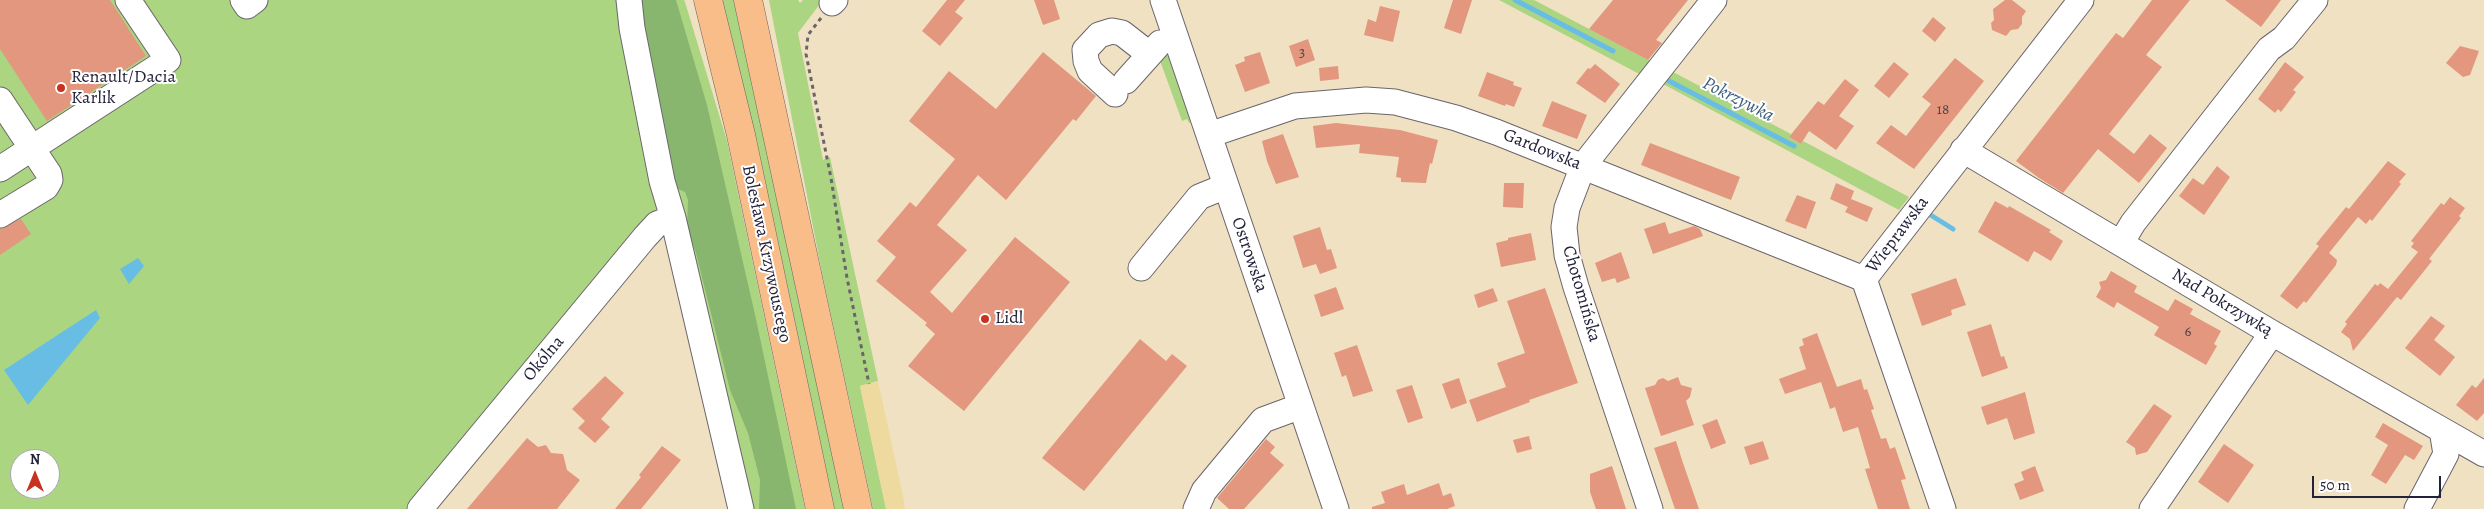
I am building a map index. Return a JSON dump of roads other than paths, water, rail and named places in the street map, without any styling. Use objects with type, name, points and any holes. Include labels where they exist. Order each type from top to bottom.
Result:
[{"type":"main road","name":"Bolesława Krzywoustego","points":[[708,0],[739,126],[820,509]]},
{"type":"main road","name":"Bolesława Krzywoustego","points":[[748,0],[858,509]]},
{"type":"street","points":[[0,169],[168,60],[128,0]]},
{"type":"street","points":[[243,0],[247,6],[255,0]]},
{"type":"street","points":[[630,0],[632,28],[660,171],[673,218],[741,509]]},
{"type":"street","name":"Ostrowska","points":[[1163,0],[1336,509]]},
{"type":"street","name":"Chotomińska","points":[[1650,509],[1567,255],[1564,227],[1567,208],[1583,166],[1714,0]]},
{"type":"street","name":"Wieprawska","points":[[1944,509],[1864,279],[2081,0]]},
{"type":"street","points":[[2269,49],[2275,33],[2300,0]]},
{"type":"street","points":[[2121,243],[2133,223],[2269,49],[2284,38],[2315,0]]},
{"type":"street","points":[[1149,54],[1122,32],[1112,31],[1099,35],[1086,50],[1086,61],[1090,71],[1120,88],[1173,28]]},
{"type":"street","points":[[0,100],[49,174],[50,180],[46,186],[0,215]]},
{"type":"street","name":"Gardowska","points":[[1209,135],[1295,106],[1347,101],[1395,102],[1456,118],[1583,166],[1864,279]]},
{"type":"street","name":"Nad Pokrzywką","points":[[1963,150],[2272,333],[2484,454]]},
{"type":"street","points":[[1141,268],[1199,197],[1226,186]]},
{"type":"street","name":"Okólna","points":[[420,509],[645,237],[657,224],[673,218]]},
{"type":"street","points":[[2152,509],[2272,333]]},
{"type":"street","points":[[1196,509],[1204,491],[1263,420],[1301,406]]},
{"type":"street","points":[[2417,509],[2446,454],[2442,430]]},
{"type":"water","points":[[138,258],[144,266],[129,284],[120,269]]},
{"type":"water","points":[[96,310],[100,318],[28,405],[4,370]]},
{"type":"waterway","name":"Pokrzywka","points":[[1515,0],[1613,51]]},
{"type":"waterway","name":"Pokrzywka","points":[[1669,81],[1794,146]]},
{"type":"waterway","name":"Pokrzywka","points":[[1929,214],[1953,229]]},
{"type":"place","name":"Renault/Dacia Karlik","points":[[61,88]]},
{"type":"place","name":"Lidl","points":[[985,319]]}]
